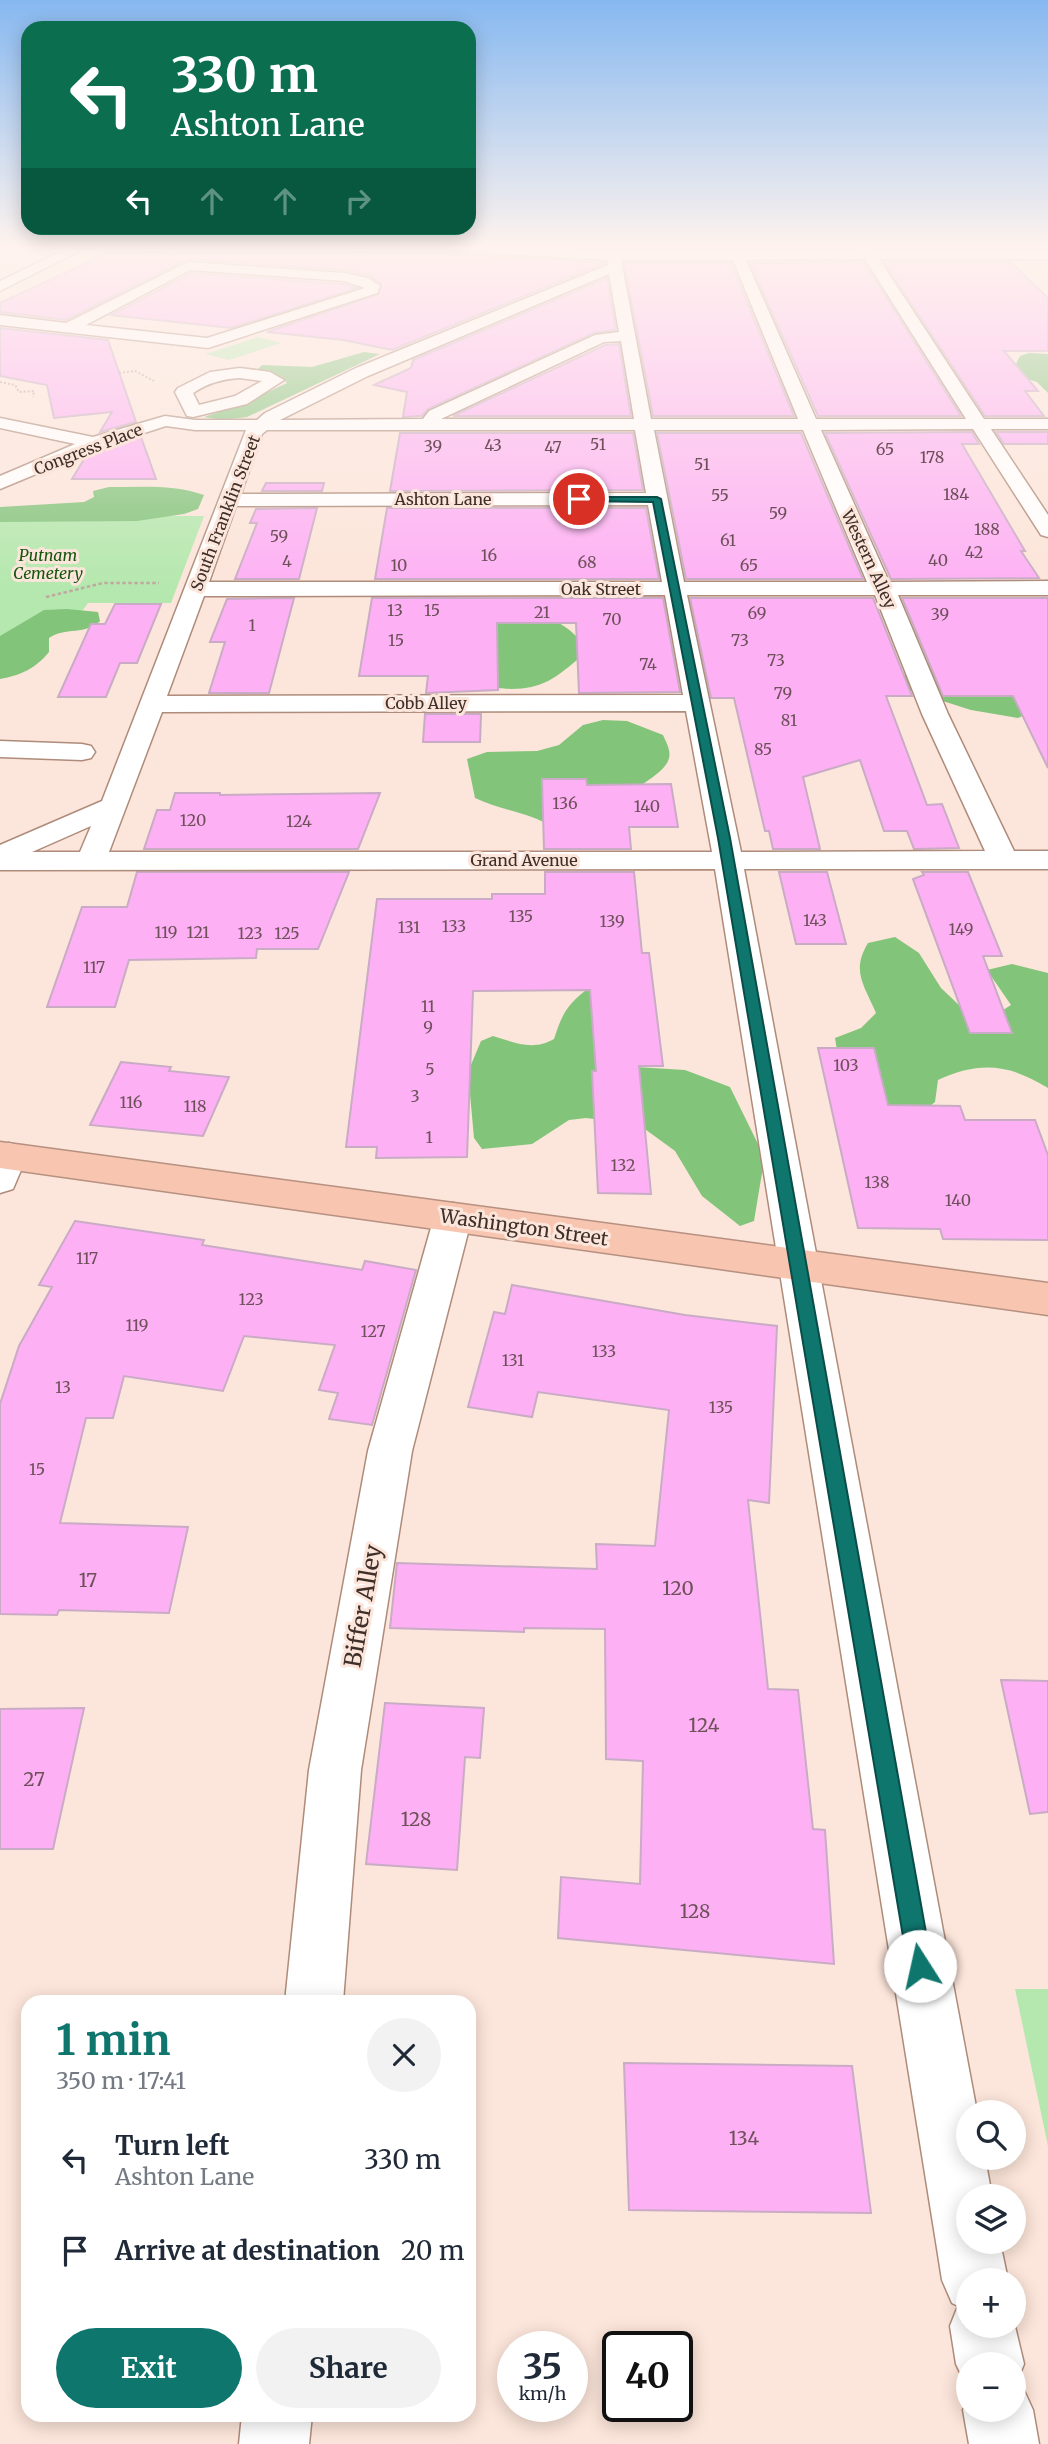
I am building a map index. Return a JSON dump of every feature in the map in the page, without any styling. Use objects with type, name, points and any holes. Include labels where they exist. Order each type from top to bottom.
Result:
[{"type":"highway","name":"Washington Street","points":[[3,1163],[453,1217],[1048,1299]]},
{"type":"street","name":"South Franklin Street","points":[[90,862],[114,806],[254,432],[271,417],[394,358]]},
{"type":"street","points":[[429,425],[435,415],[558,358]]},
{"type":"street","points":[[633,358],[674,589],[699,703],[728,860],[958,2184]]},
{"type":"street","name":"Western Alley","points":[[781,358],[874,576],[890,600],[935,714],[1004,860]]},
{"type":"street","points":[[935,358],[1048,531]]},
{"type":"street","points":[[164,421],[193,412]]},
{"type":"street","name":"Congress Place","points":[[7,481],[94,443],[164,421],[195,425],[1048,424]]},
{"type":"street","points":[[0,423],[94,443]]},
{"type":"street","points":[[10,443],[39,431]]},
{"type":"street","points":[[7,481],[47,484]]},
{"type":"street","name":"Ashton Lane","points":[[229,500],[657,499]]},
{"type":"street","name":"Oak Street","points":[[195,589],[1048,588]]},
{"type":"street","name":"Cobb Alley","points":[[152,704],[699,703]]},
{"type":"street","points":[[0,749],[82,752]]},
{"type":"street","points":[[0,858],[114,806]]},
{"type":"street","name":"Grand Avenue","points":[[0,858],[90,862],[1048,860]]},
{"type":"street","name":"Biffer Alley","points":[[315,1995],[335,1770],[390,1451],[453,1217]]},
{"type":"street","points":[[274,2444],[276,2422]]},
{"type":"street","points":[[1000,2422],[1004,2444]]},
{"type":"path","points":[[0,382],[15,385],[19,392]]},
{"type":"path","points":[[46,597],[103,583],[171,583]]},
{"type":"green space","points":[[343,358],[371,358],[247,417],[222,420],[204,417],[242,404],[287,383],[282,377],[258,369],[262,365],[312,367]]},
{"type":"green space","points":[[1019,358],[1048,358],[1048,393],[1037,382],[1024,378],[1013,370]]},
{"type":"green space","points":[[109,487],[169,488],[204,495],[198,509],[184,514],[137,521],[0,522],[0,507],[84,502],[94,497],[93,491]]},
{"type":"green space","name":"Putnam Cemetery","points":[[0,516],[204,516],[171,603],[88,603],[82,611],[0,668]]},
{"type":"green space","points":[[44,610],[98,612],[100,621],[89,628],[49,638],[49,652],[38,663],[21,673],[0,679],[0,636]]},
{"type":"green space","points":[[553,619],[577,638],[583,655],[542,684],[508,689],[493,688],[459,620]]},
{"type":"green space","points":[[983,655],[1033,711],[1018,718],[971,710],[908,690],[900,679],[908,672],[928,663]]},
{"type":"green space","points":[[603,720],[627,721],[663,735],[669,758],[662,770],[635,789],[555,828],[475,798],[467,759],[487,752],[537,751],[559,745],[583,725]]},
{"type":"green space","points":[[895,937],[919,953],[941,988],[961,1007],[992,1017],[1011,1005],[987,970],[1012,964],[1048,973],[1048,1088],[1007,1070],[967,1070],[938,1080],[935,1102],[917,1116],[884,1113],[838,1056],[835,1038],[861,1028],[876,1013],[861,978],[860,962],[868,943]]},
{"type":"green space","points":[[591,986],[636,1067],[685,1070],[730,1087],[758,1144],[763,1167],[754,1221],[740,1226],[702,1196],[675,1151],[638,1124],[586,1118],[569,1120],[532,1144],[482,1149],[474,1138],[468,1072],[481,1041],[493,1036],[517,1043],[539,1045],[554,1039],[567,1009]]},
{"type":"green space","points":[[1015,1989],[1048,1989],[1048,2146]]},
{"type":"building","points":[[0,358],[114,358],[136,422],[100,432],[112,412],[54,418],[47,385],[0,376]]},
{"type":"building","points":[[539,358],[428,409],[422,416],[403,417],[407,392],[374,385],[411,368],[413,360]]},
{"type":"building","points":[[577,358],[621,358],[631,416],[453,416]]},
{"type":"building","points":[[642,358],[770,358],[794,416],[653,416]]},
{"type":"building","points":[[792,358],[925,358],[961,416],[818,416]]},
{"type":"building","points":[[947,358],[1010,358],[1038,391],[1025,391],[1044,416],[985,416]]},
{"type":"building","points":[[972,432],[979,444],[962,444],[1025,551],[1021,551],[1039,578],[891,579],[825,433]]},
{"type":"building","points":[[996,432],[1048,432],[1048,444],[1004,444]]},
{"type":"building","points":[[400,433],[633,433],[643,490],[390,491]]},
{"type":"building","points":[[657,433],[801,433],[863,579],[686,579]]},
{"type":"building","points":[[141,437],[156,479],[72,479],[86,456]]},
{"type":"building","points":[[266,483],[324,483],[322,491],[262,491]]},
{"type":"building","points":[[317,508],[299,579],[235,579],[257,523],[250,523],[256,509]]},
{"type":"building","points":[[387,508],[646,508],[659,579],[375,579]]},
{"type":"building","points":[[294,598],[269,693],[209,693],[225,642],[210,642],[227,599]]},
{"type":"building","points":[[372,598],[663,598],[680,692],[579,693],[576,623],[497,623],[498,690],[426,693],[428,676],[359,676]]},
{"type":"building","points":[[690,598],[873,598],[912,696],[886,696],[927,805],[942,804],[959,848],[914,849],[907,831],[884,831],[860,760],[803,777],[820,849],[773,849],[769,831],[765,831],[734,698],[711,698]]},
{"type":"building","points":[[902,598],[1048,598],[1048,768],[1013,696],[943,696]]},
{"type":"building","points":[[115,604],[161,604],[137,663],[120,663],[106,697],[58,697],[91,624],[105,624]]},
{"type":"building","points":[[425,714],[481,714],[480,742],[423,742]]},
{"type":"building","points":[[542,779],[586,779],[587,785],[671,784],[678,827],[629,827],[631,849],[544,849]]},
{"type":"building","points":[[175,793],[380,793],[358,849],[144,849],[157,810],[170,810]]},
{"type":"building","points":[[137,872],[349,872],[318,949],[257,949],[256,958],[129,960],[115,1007],[47,1007],[82,907],[127,907]]},
{"type":"building","points":[[545,872],[634,872],[642,953],[649,953],[663,1066],[639,1066],[651,1194],[598,1193],[592,1071],[596,1071],[590,990],[473,991],[467,1157],[376,1158],[377,1147],[346,1147],[377,899],[492,899],[492,894],[545,894]]},
{"type":"building","points":[[779,872],[827,872],[846,944],[796,944]]},
{"type":"building","points":[[922,872],[968,872],[1002,956],[983,956],[1012,1033],[970,1033],[913,879],[924,875]]},
{"type":"building","points":[[818,1048],[874,1048],[888,1105],[960,1106],[965,1120],[1035,1120],[1048,1155],[1048,1240],[943,1239],[940,1229],[858,1228]]},
{"type":"building","points":[[121,1062],[171,1067],[169,1071],[229,1077],[203,1136],[90,1125]]},
{"type":"building","points":[[75,1221],[204,1240],[202,1245],[362,1270],[365,1261],[416,1270],[372,1425],[329,1419],[338,1393],[319,1390],[335,1345],[244,1336],[223,1391],[124,1376],[113,1418],[86,1418],[60,1523],[188,1527],[169,1613],[59,1610],[57,1615],[0,1614],[0,1404],[19,1346],[52,1287],[39,1285]]},
{"type":"building","points":[[512,1285],[685,1315],[777,1326],[769,1503],[748,1500],[768,1689],[798,1690],[813,1829],[825,1830],[834,1964],[558,1938],[561,1877],[640,1884],[643,1761],[606,1759],[605,1629],[524,1628],[524,1632],[390,1628],[397,1563],[597,1569],[596,1544],[655,1546],[669,1410],[538,1392],[532,1417],[468,1407],[494,1312],[505,1314]]},
{"type":"building","points":[[1001,1680],[1048,1681],[1048,1812],[1030,1814]]},
{"type":"building","points":[[385,1703],[484,1708],[480,1758],[465,1757],[457,1870],[366,1864]]},
{"type":"building","points":[[84,1708],[53,1849],[0,1849],[0,1709]]},
{"type":"building","points":[[624,2063],[852,2066],[871,2213],[629,2210]]},
{"type":"route","points":[[579,499],[657,499],[724,838],[920,1966]]}]
